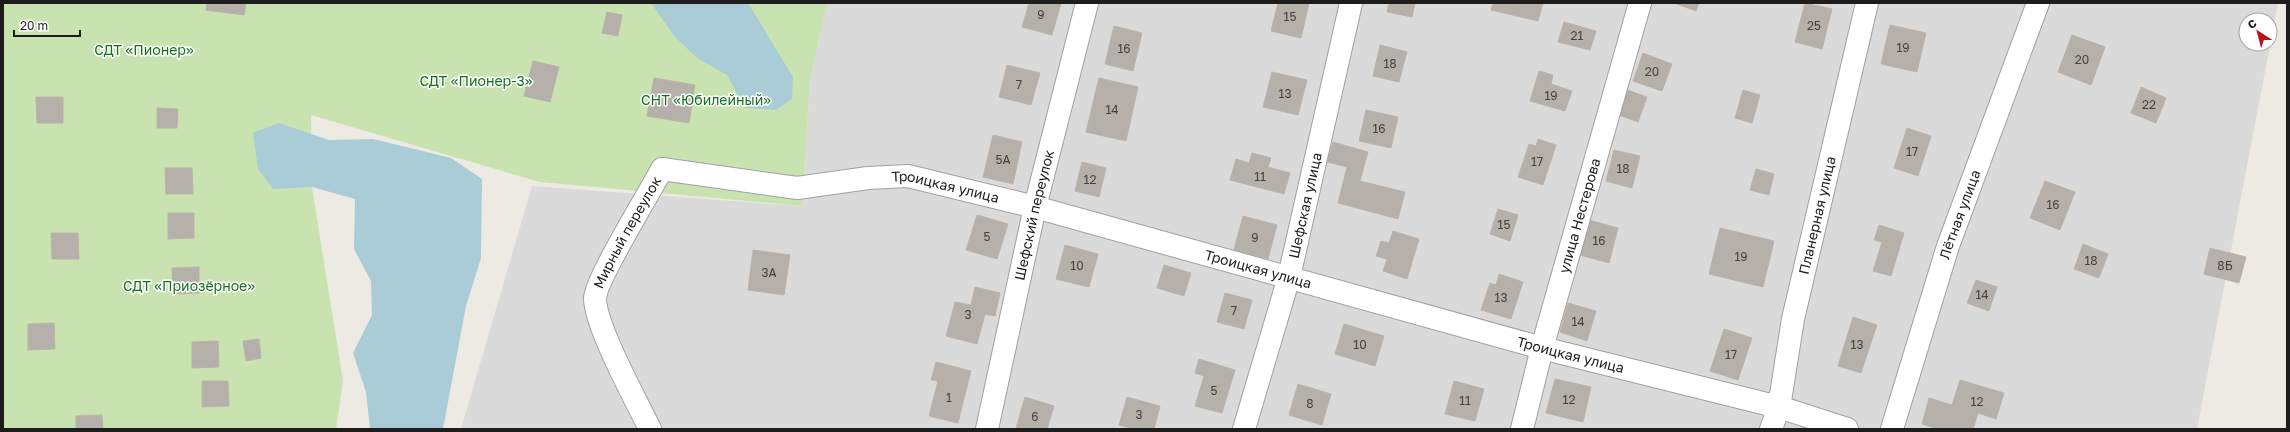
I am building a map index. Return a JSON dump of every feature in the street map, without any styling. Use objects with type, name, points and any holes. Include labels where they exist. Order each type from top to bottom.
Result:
[{"type":"street","name":"Шефский переулок","points":[[987,429],[1035,207],[1087,3]]},
{"type":"street","name":"Шефская улица","points":[[1244,429],[1289,277],[1351,3]]},
{"type":"street","name":"улица Нестерова","points":[[1522,429],[1542,348],[1640,3]]},
{"type":"street","name":"Планерная улица","points":[[1771,429],[1778,407],[1793,319],[1867,3]]},
{"type":"street","name":"Лётная улица","points":[[1892,429],[1948,246],[2038,3]]},
{"type":"street","name":"Троицкая улица","points":[[662,170],[797,188],[868,178],[908,176],[1035,207],[1118,232],[1289,277],[1542,348],[1778,407],[1847,429]]},
{"type":"street","name":"Мирный переулок","points":[[650,429],[599,321],[595,297],[604,274],[662,170]]},
{"type":"shaded area","points":[[827,3],[2278,3],[2276,12],[2238,12],[2238,52],[2269,52],[2197,429],[461,429],[532,186],[802,206],[810,81]]},
{"type":"green space","points":[[3,3],[827,3],[810,81],[802,206],[540,182],[311,115],[312,187],[343,381],[336,429],[3,429]]},
{"type":"water","points":[[651,3],[748,3],[793,77],[792,99],[776,110],[745,108],[727,75],[697,58],[675,37]]},
{"type":"water","points":[[279,123],[329,140],[373,139],[451,158],[482,179],[481,258],[466,306],[443,429],[370,429],[366,392],[353,353],[372,315],[371,281],[354,249],[355,199],[312,187],[273,189],[258,169],[253,133]]},
{"type":"building","points":[[207,3],[246,3],[244,15],[206,10]]},
{"type":"building","points":[[1029,3],[1061,3],[1052,35],[1022,27]]},
{"type":"building","points":[[1278,3],[1309,3],[1301,38],[1271,31]]},
{"type":"building","points":[[1389,3],[1415,3],[1412,17],[1387,12]]},
{"type":"building","points":[[1493,3],[1543,3],[1538,21],[1491,10]]},
{"type":"building","points":[[1674,3],[1699,3],[1696,11]]},
{"type":"building","points":[[1805,3],[1832,9],[1822,49],[1795,42]]},
{"type":"building","points":[[607,12],[622,15],[618,36],[602,33]]},
{"type":"building","points":[[1564,22],[1596,31],[1590,50],[1558,42]]},
{"type":"building","points":[[1890,25],[1926,33],[1917,72],[1881,64]]},
{"type":"building","points":[[1114,26],[1142,33],[1133,71],[1105,64]]},
{"type":"building","points":[[2072,35],[2105,47],[2091,85],[2058,72]]},
{"type":"building","points":[[1380,45],[1407,52],[1399,82],[1373,76]]},
{"type":"building","points":[[1643,53],[1672,64],[1662,91],[1633,81]]},
{"type":"building","points":[[533,61],[559,67],[550,102],[524,96]]},
{"type":"building","points":[[1007,65],[1040,73],[1031,105],[999,97]]},
{"type":"building","points":[[1539,71],[1553,75],[1551,84],[1572,91],[1565,111],[1530,101]]},
{"type":"building","points":[[1272,72],[1307,80],[1298,115],[1263,107]]},
{"type":"building","points":[[654,78],[695,85],[689,123],[647,116]]},
{"type":"building","points":[[1099,78],[1138,87],[1126,141],[1086,132]]},
{"type":"building","points":[[1619,87],[1647,97],[1638,122],[1611,112]]},
{"type":"building","points":[[2141,87],[2166,98],[2156,123],[2131,113]]},
{"type":"building","points":[[1743,90],[1760,95],[1752,123],[1735,118]]},
{"type":"building","points":[[36,97],[63,97],[63,123],[37,123]]},
{"type":"building","points":[[157,108],[178,109],[177,128],[157,128]]},
{"type":"building","points":[[1366,110],[1398,117],[1391,148],[1359,141]]},
{"type":"building","points":[[1907,128],[1931,136],[1918,176],[1894,168]]},
{"type":"building","points":[[993,135],[1022,142],[1013,184],[983,177]]},
{"type":"building","points":[[1538,139],[1556,145],[1543,185],[1518,177],[1529,144],[1536,146]]},
{"type":"building","points":[[1333,142],[1368,152],[1360,181],[1405,192],[1398,219],[1338,203],[1347,167],[1327,162]]},
{"type":"building","points":[[1614,150],[1640,156],[1632,188],[1606,181]]},
{"type":"building","points":[[1252,153],[1271,158],[1268,167],[1290,173],[1284,194],[1230,180],[1236,159],[1249,163]]},
{"type":"building","points":[[1082,162],[1106,168],[1099,197],[1075,191]]},
{"type":"building","points":[[165,168],[192,168],[193,194],[166,194]]},
{"type":"building","points":[[1756,169],[1774,174],[1769,195],[1750,190]]},
{"type":"building","points":[[2045,181],[2075,192],[2060,230],[2030,218]]},
{"type":"building","points":[[1498,209],[1518,215],[1510,241],[1490,234]]},
{"type":"building","points":[[168,213],[194,213],[194,238],[168,239]]},
{"type":"building","points":[[977,215],[1008,224],[997,259],[966,250]]},
{"type":"building","points":[[1243,216],[1277,225],[1268,259],[1234,250]]},
{"type":"building","points":[[1589,220],[1618,228],[1609,263],[1580,255]]},
{"type":"building","points":[[1879,225],[1904,233],[1891,276],[1873,271],[1882,242],[1874,240]]},
{"type":"building","points":[[1720,228],[1774,241],[1763,287],[1709,274]]},
{"type":"building","points":[[1393,231],[1419,239],[1407,279],[1383,271],[1387,259],[1376,256],[1381,241],[1389,243]]},
{"type":"building","points":[[51,233],[78,233],[79,259],[52,259]]},
{"type":"building","points":[[2083,244],[2108,254],[2099,278],[2074,269]]},
{"type":"building","points":[[1065,245],[1098,254],[1089,287],[1056,279]]},
{"type":"building","points":[[2210,248],[2246,257],[2239,283],[2204,274]]},
{"type":"building","points":[[753,250],[790,255],[784,295],[748,290]]},
{"type":"building","points":[[1164,265],[1191,273],[1184,296],[1157,288]]},
{"type":"building","points":[[199,267],[199,293],[173,294],[172,268]]},
{"type":"building","points":[[1499,274],[1523,282],[1511,319],[1481,310],[1490,283],[1496,285]]},
{"type":"building","points":[[1976,280],[1997,287],[1989,311],[1967,303]]},
{"type":"building","points":[[975,287],[1000,293],[995,316],[985,314],[977,344],[946,336],[955,302],[971,305]]},
{"type":"building","points":[[1225,293],[1252,300],[1244,329],[1217,322]]},
{"type":"building","points":[[1568,303],[1596,311],[1587,341],[1560,332]]},
{"type":"building","points":[[1853,317],[1877,325],[1861,373],[1838,366]]},
{"type":"building","points":[[54,323],[55,349],[28,350],[28,324]]},
{"type":"building","points":[[1344,324],[1384,336],[1375,366],[1335,354]]},
{"type":"building","points":[[1724,329],[1752,338],[1738,380],[1710,371]]},
{"type":"building","points":[[259,339],[261,358],[246,361],[243,341]]},
{"type":"building","points":[[218,341],[219,367],[192,368],[192,342]]},
{"type":"building","points":[[1199,359],[1235,370],[1222,413],[1195,406],[1204,376],[1195,373]]},
{"type":"building","points":[[936,362],[971,371],[958,423],[929,416],[938,381],[931,380]]},
{"type":"building","points":[[1555,379],[1591,387],[1583,422],[1546,413]]},
{"type":"building","points":[[1960,380],[2004,393],[1996,419],[1978,413],[1973,429],[1939,429],[1922,424],[1929,398],[1952,405]]},
{"type":"building","points":[[202,381],[228,381],[229,406],[202,407]]},
{"type":"building","points":[[1454,381],[1484,389],[1475,421],[1445,414]]},
{"type":"building","points":[[1298,384],[1331,394],[1322,425],[1289,415]]},
{"type":"building","points":[[1025,397],[1054,406],[1047,429],[1016,428]]},
{"type":"building","points":[[1127,397],[1160,406],[1154,429],[1135,429],[1119,425]]},
{"type":"building","points":[[102,415],[103,429],[76,429],[76,416]]},
{"type":"park label","name":"СДТ «Пионер»","points":[[144,50]]},
{"type":"park label","name":"СДТ «Пионер-3»","points":[[476,81]]},
{"type":"park label","name":"СНТ «Юбилейный»","points":[[706,100]]},
{"type":"park label","name":"СДТ «Приозёрное»","points":[[189,286]]}]
